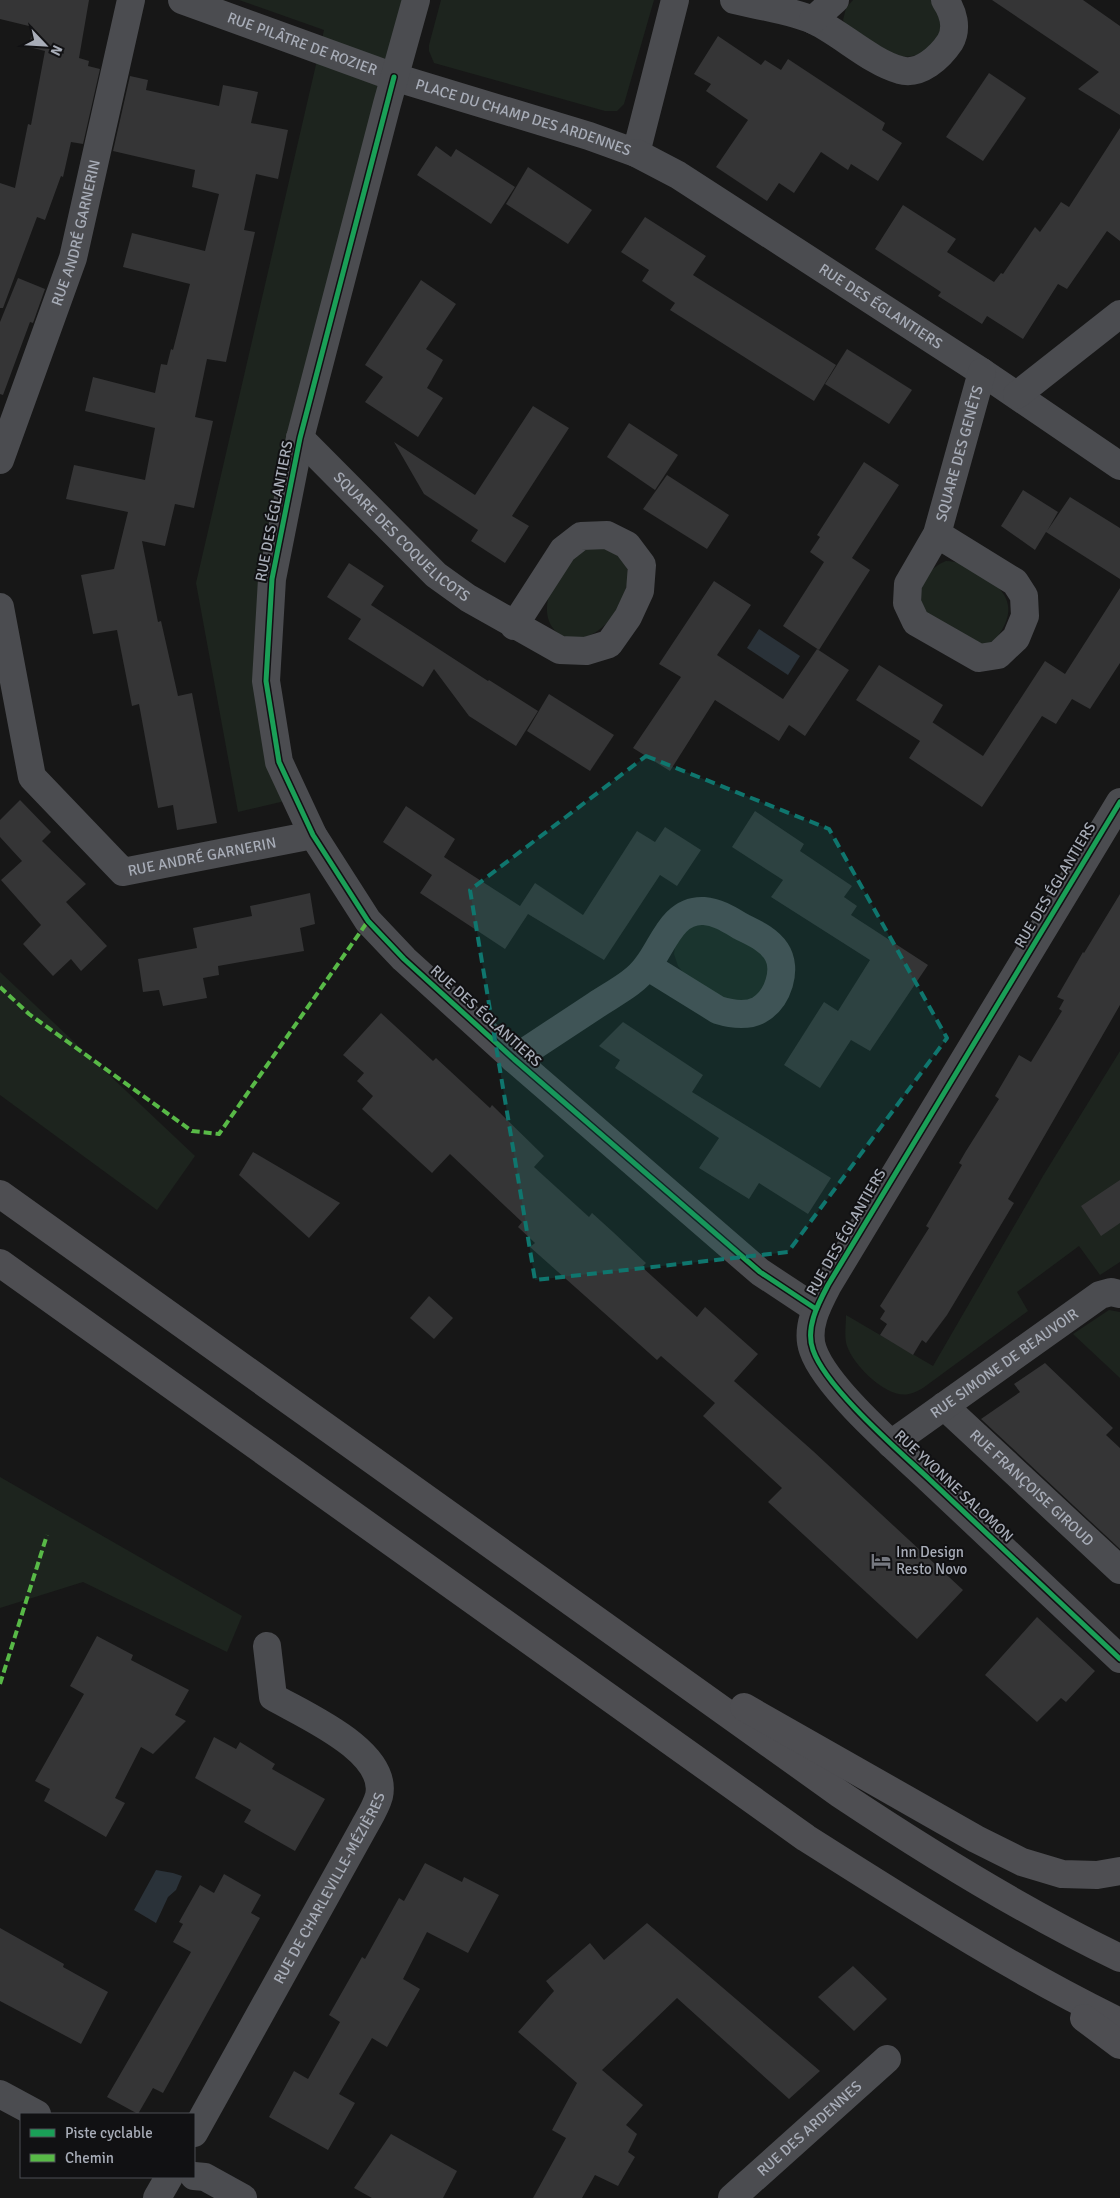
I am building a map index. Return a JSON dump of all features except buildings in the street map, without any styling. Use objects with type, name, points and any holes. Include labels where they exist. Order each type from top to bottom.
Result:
[{"type":"highway","points":[[0,1194],[609,1630],[907,1839],[1062,1930],[1120,1958]]},
{"type":"highway","points":[[0,1263],[806,1838],[921,1911],[1019,1968],[1120,2022]]},
{"type":"highway","points":[[609,1630],[1002,1853],[1022,1862],[1062,1874],[1097,1875],[1120,1871]]},
{"type":"highway","points":[[1019,1968],[1120,2045]]},
{"type":"street","name":"RUE ANDRÉ GARNERIN","points":[[0,460],[73,258],[131,0]]},
{"type":"street","name":"RUE PILÂTRE DE ROZIER","points":[[182,0],[394,77]]},
{"type":"street","name":"PLACE DU CHAMP DES ARDENNES","points":[[416,0],[394,77],[589,136],[636,153],[675,0]]},
{"type":"street","points":[[734,0],[813,20],[886,64],[902,71],[921,68],[942,55],[953,37],[953,11],[945,0]]},
{"type":"street","points":[[813,20],[835,0]]},
{"type":"street","name":"RUE DES ÉGLANTIERS","points":[[394,77],[300,438],[272,579],[266,681],[279,762],[313,835],[368,921],[404,959],[514,1059],[760,1272],[816,1310],[828,1285],[1120,802]]},
{"type":"street","name":"RUE DES ÉGLANTIERS","points":[[636,153],[678,175],[982,372],[1120,466]]},
{"type":"street","points":[[1017,396],[1120,314]]},
{"type":"street","name":"SQUARE DES GENÊTS","points":[[937,534],[1014,582],[1024,596],[1025,616],[1016,638],[998,655],[979,658],[916,622],[907,603],[908,584],[937,534],[982,372]]},
{"type":"street","name":"SQUARE DES COQUELICOTS","points":[[300,438],[436,575],[468,598],[514,626],[560,650],[586,651],[609,644],[628,616],[640,591],[642,565],[627,545],[607,535],[581,536],[562,550],[514,626]]},
{"type":"street","name":"RUE ANDRÉ GARNERIN","points":[[0,608],[32,777],[123,872],[313,835]]},
{"type":"street","points":[[514,1059],[630,983],[647,966],[667,932],[683,915],[702,911],[720,914],[764,939],[776,951],[781,964],[781,979],[769,1001],[759,1010],[746,1014],[732,1014],[718,1010],[647,966]]},
{"type":"street","name":"RUE SIMONE DE BEAUVOIR","points":[[891,1444],[1100,1295],[1111,1292],[1120,1294]]},
{"type":"street","name":"RUE YVONNE SALOMON","points":[[816,1310],[811,1332],[812,1348],[820,1366],[836,1387],[891,1444],[1120,1659]]},
{"type":"street","name":"RUE FRANÇOISE GIROUD","points":[[944,1406],[1120,1570]]},
{"type":"street","name":"RUE DE CHARLEVILLE-MÉZIÈRES","points":[[195,2131],[359,1836],[379,1795],[376,1773],[369,1761],[351,1743],[273,1696],[267,1646]]},
{"type":"street","name":"RUE DES ARDENNES","points":[[732,2198],[887,2059]]},
{"type":"street","points":[[0,2094],[35,2113]]},
{"type":"street","points":[[195,2176],[205,2177],[243,2198]]},
{"type":"street","points":[[157,2198],[168,2178]]},
{"type":"highlighted area","points":[[646,756],[829,829],[947,1038],[788,1252],[535,1280],[470,890]]},
{"type":"shaded area","points":[[239,0],[405,0],[260,573],[285,801],[238,812],[196,583],[324,30]]},
{"type":"shaded area","points":[[441,0],[654,0],[624,104],[617,111],[605,111],[434,63],[429,51],[429,45]]},
{"type":"shaded area","points":[[853,0],[932,0],[942,17],[940,33],[931,46],[916,55],[908,57],[894,54],[848,28],[843,20],[846,8]]},
{"type":"shaded area","points":[[589,547],[614,549],[622,558],[628,572],[625,592],[619,605],[605,624],[590,635],[574,638],[560,635],[551,625],[547,609],[551,590],[565,566]]},
{"type":"shaded area","points":[[946,561],[962,564],[987,578],[1006,597],[1008,613],[1006,623],[998,636],[991,642],[985,644],[975,643],[933,620],[923,611],[919,594],[921,586],[931,571]]},
{"type":"shaded area","points":[[759,629],[800,656],[788,675],[747,648]]},
{"type":"shaded area","points":[[697,923],[710,923],[761,950],[768,961],[768,981],[755,999],[729,1002],[685,975],[678,966],[674,954],[676,939]]},
{"type":"shaded area","points":[[0,972],[195,1156],[157,1210],[0,1095]]},
{"type":"shaded area","points":[[1120,1051],[1120,1262],[1100,1275],[1079,1246],[1017,1292],[1028,1311],[923,1388],[911,1394],[900,1394],[891,1391],[872,1379],[857,1363],[847,1346],[846,1315],[933,1366],[1043,1176]]},
{"type":"shaded area","points":[[1109,1310],[1120,1312],[1120,1378],[1073,1334]]},
{"type":"shaded area","points":[[0,1477],[242,1616],[227,1652],[83,1582],[0,1608]]},
{"type":"shaded area","points":[[156,1870],[182,1876],[176,1890],[168,1897],[156,1923],[134,1910]]},
{"type":"marked path","points":[[0,987],[29,1014],[192,1131],[219,1134],[368,921]]},
{"type":"marked path","points":[[0,1684],[47,1535]]},
{"type":"cycle path","points":[[394,77],[300,438],[272,579],[266,681],[279,762],[313,835],[368,921],[404,959],[514,1059],[760,1272],[816,1309]]},
{"type":"cycle path","points":[[1120,802],[828,1285],[814,1316],[811,1333],[813,1350],[820,1365],[832,1382],[864,1418],[1120,1659]]},
{"type":"place","name":"Inn Design Resto Novo","points":[[881,1561]]}]
